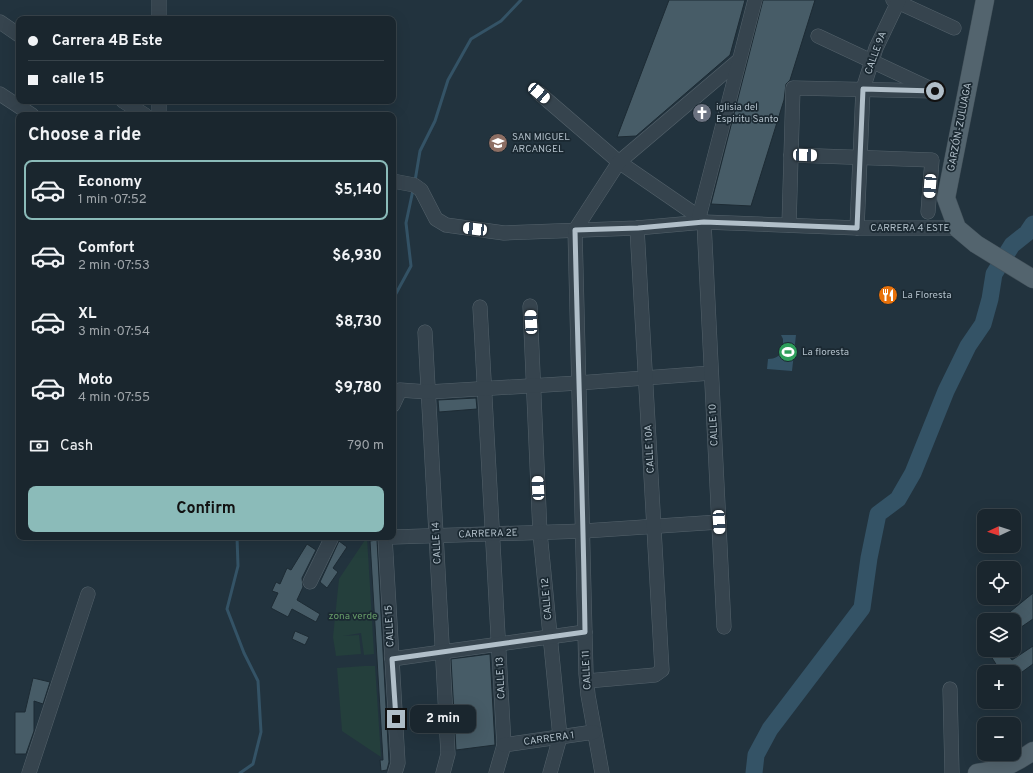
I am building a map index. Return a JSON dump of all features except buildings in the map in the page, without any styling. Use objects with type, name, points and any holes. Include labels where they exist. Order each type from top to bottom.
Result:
[{"type":"main road","name":"GARZÓN-ZULUAGA","points":[[985,0],[946,198],[957,228],[976,244],[1033,279]]},
{"type":"main road","points":[[977,773],[1005,768],[1033,751]]},
{"type":"street","points":[[159,0],[159,16]]},
{"type":"street","name":"CALLE 10","points":[[724,627],[711,373],[701,220],[738,61],[755,0]]},
{"type":"street","points":[[897,1],[954,28]]},
{"type":"street","name":"CALLE 9A","points":[[857,228],[863,89],[873,62],[876,48],[897,1]]},
{"type":"street","points":[[0,22],[16,33]]},
{"type":"street","points":[[789,225],[793,88],[935,91],[818,36]]},
{"type":"street","points":[[575,230],[619,162],[738,61]]},
{"type":"street","points":[[539,93],[619,162],[701,220]]},
{"type":"street","points":[[0,94],[27,112]]},
{"type":"street","points":[[128,104],[140,112]]},
{"type":"street","points":[[791,155],[932,160],[928,212]]},
{"type":"street","name":"CARRERA 4 ESTE","points":[[396,182],[414,185],[421,190],[436,219],[446,225],[504,233],[638,228],[701,220],[857,228],[957,228]]},
{"type":"street","name":"CALLE 10A","points":[[587,681],[655,675],[662,670],[638,228]]},
{"type":"street","name":"CALLE 11","points":[[575,230],[587,681],[594,732],[602,773]]},
{"type":"street","name":"CALLE 12","points":[[530,306],[540,532],[560,737]]},
{"type":"street","name":"CALLE 13","points":[[480,307],[504,745],[496,773]]},
{"type":"street","name":"CALLE 14","points":[[425,332],[448,754],[443,773]]},
{"type":"street","points":[[396,399],[400,390],[428,392],[711,373]]},
{"type":"street","name":"CARRERA 2E","points":[[396,537],[584,531],[719,522]]},
{"type":"street","points":[[310,582],[331,540]]},
{"type":"street","name":"CALLE 15","points":[[385,540],[397,768]]},
{"type":"street","points":[[29,773],[88,594]]},
{"type":"street","points":[[392,659],[585,632]]},
{"type":"street","points":[[950,689],[952,773]]},
{"type":"street","name":"CARRERA 1","points":[[504,745],[594,732]]},
{"type":"street","points":[[550,773],[560,737]]},
{"type":"green space","name":"zona verde","points":[[365,540],[367,540],[374,654],[364,655],[361,633],[343,636],[359,635],[361,654],[336,656],[333,637],[339,579]]},
{"type":"green space","points":[[375,666],[381,757],[342,731],[337,668]]},
{"type":"water","name":"La floresta","points":[[781,335],[796,335],[792,371],[767,369],[768,359],[777,357],[783,350],[783,339]]},
{"type":"waterway","points":[[415,181],[420,151],[435,121],[448,80],[471,39],[501,21],[521,0]]},
{"type":"waterway","points":[[396,294],[411,266],[406,223],[413,190]]},
{"type":"waterway","points":[[754,773],[756,755],[770,729],[862,608],[869,558],[878,514],[898,499],[913,473],[946,391],[968,346],[983,324],[990,299],[994,274],[1012,245],[1027,233],[1033,224]]},
{"type":"waterway","points":[[237,540],[238,566],[227,609],[244,653],[258,681],[261,732],[253,764],[240,773]]},
{"type":"place","name":"iglisia del Espiritu Santo","points":[[702,113]]},
{"type":"place","name":"SAN MIGUEL ARCANGEL","points":[[498,143]]},
{"type":"place","name":"La Floresta","points":[[888,295]]},
{"type":"place","name":"La floresta","points":[[788,352]]},
{"type":"route","points":[[396,719],[392,659],[585,632],[584,531],[578,383],[575,230],[638,228],[704,222],[857,228],[863,89],[935,91]]}]
